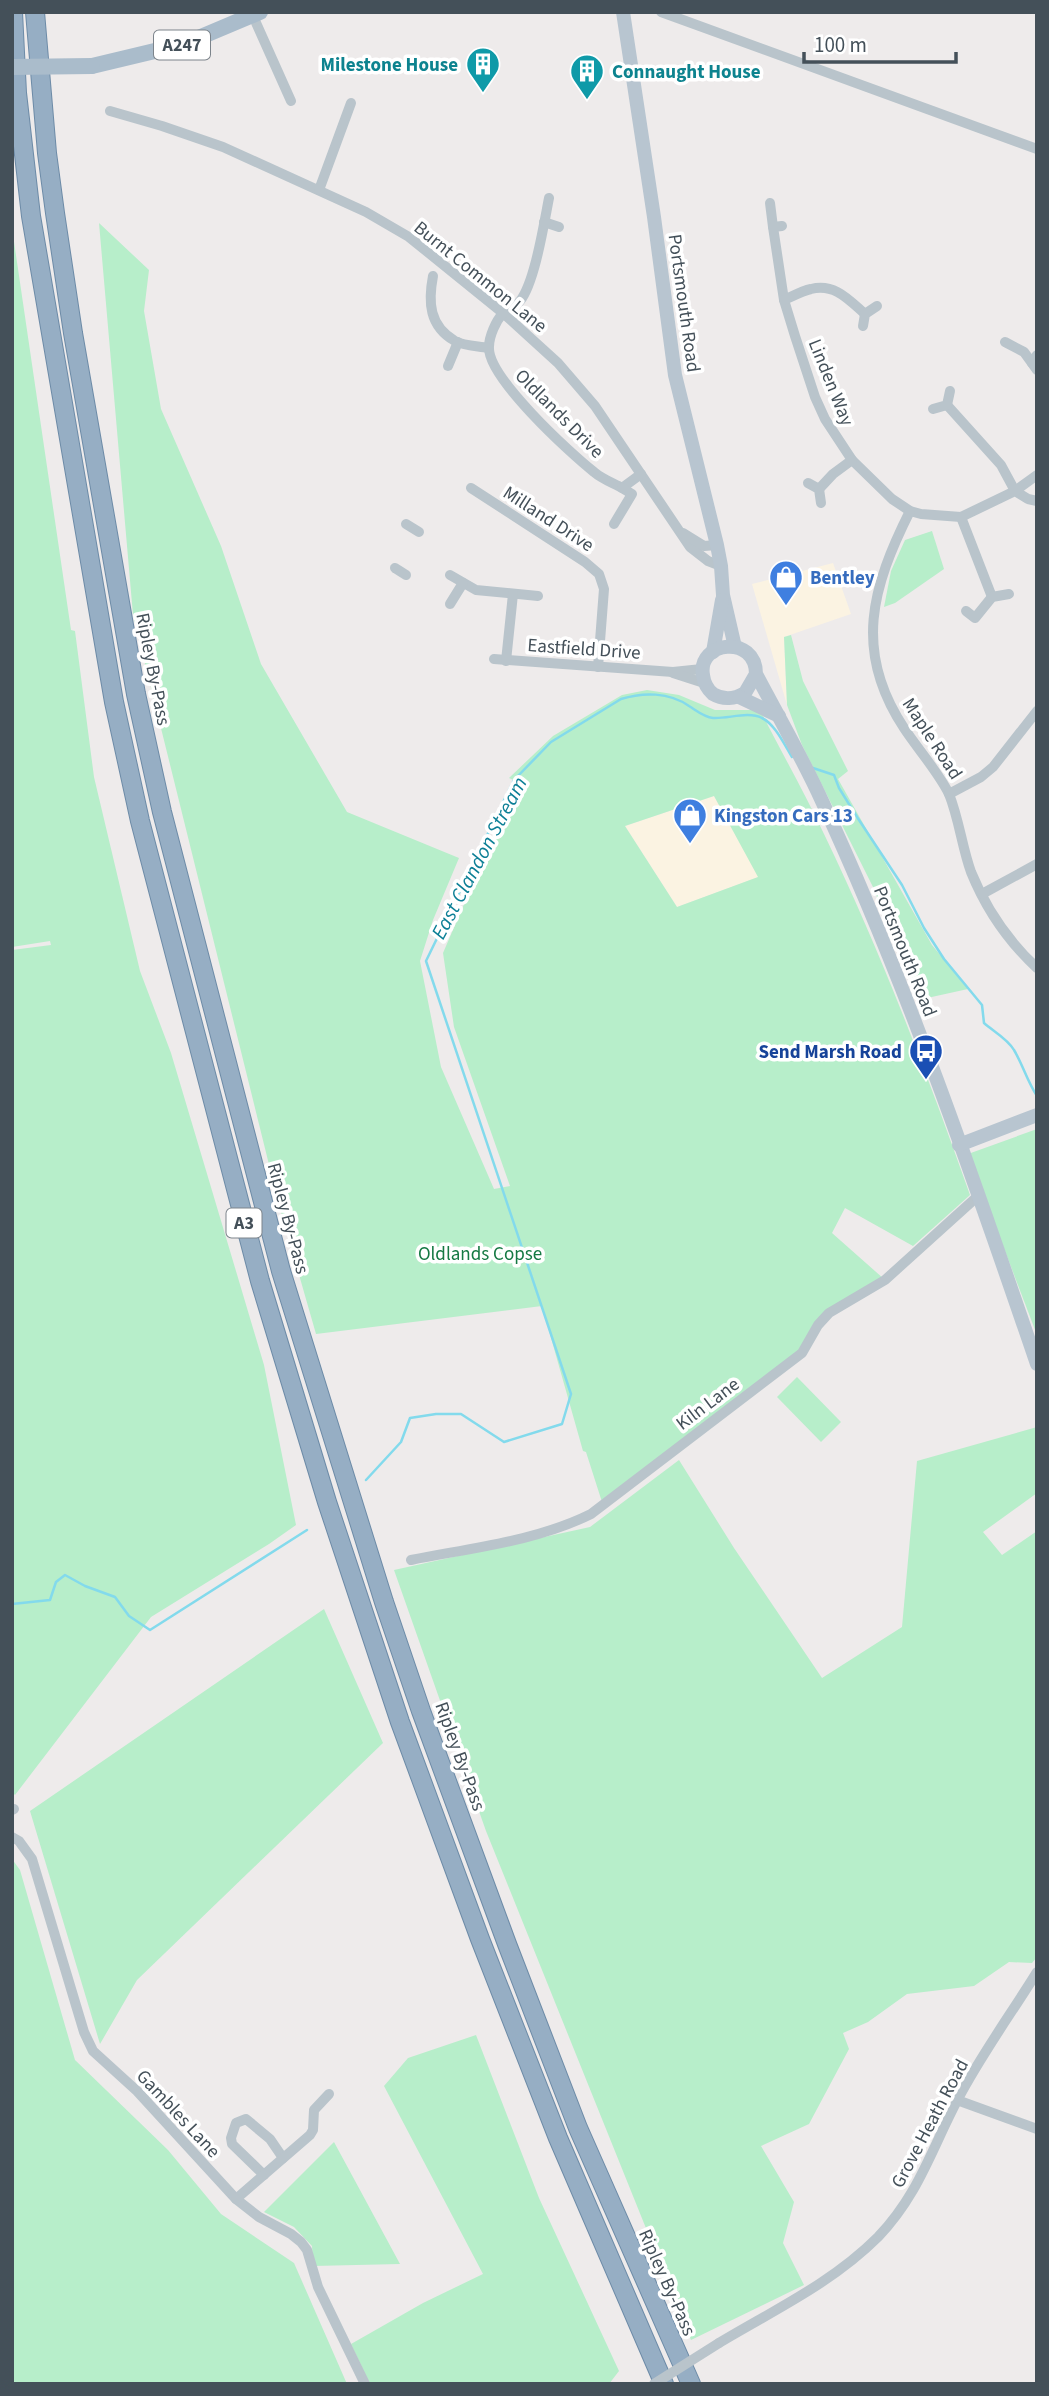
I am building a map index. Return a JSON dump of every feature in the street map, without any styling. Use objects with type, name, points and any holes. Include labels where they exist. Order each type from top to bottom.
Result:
[{"type":"highway","name":"A3","points":[[13,12],[17,93],[31,216],[114,702],[140,821],[260,1281],[327,1502],[405,1735],[558,2138],[664,2384]]},
{"type":"highway","name":"Ripley By-Pass","points":[[35,12],[47,153],[57,226],[136,694],[162,812],[281,1271],[384,1602],[421,1711],[578,2128],[691,2384]]},
{"type":"main road","name":"Portsmouth Road","points":[[626,13],[675,375],[717,545],[723,595],[735,647],[743,649],[752,658],[756,674],[800,756],[857,880],[921,1041],[1037,1364]]},
{"type":"main road","name":"A247","points":[[12,67],[96,66],[184,44],[256,14]]},
{"type":"main road","name":"Portsmouth Road","points":[[703,676],[713,652],[723,595]]},
{"type":"main road","points":[[713,652],[720,647],[735,647]]},
{"type":"main road","points":[[703,676],[710,691],[726,698],[739,696],[750,687],[756,674]]},
{"type":"main road","points":[[739,696],[780,716]]},
{"type":"main road","points":[[959,1145],[1037,1115]]},
{"type":"street","points":[[662,12],[1037,149]]},
{"type":"street","points":[[256,14],[291,101]]},
{"type":"street","points":[[319,190],[351,103]]},
{"type":"street","name":"Burnt Common Lane","points":[[110,111],[223,147],[366,212],[408,237],[503,313],[558,363],[578,385],[642,474],[683,538],[697,554],[721,566]]},
{"type":"street","points":[[433,276],[430,305],[434,320],[458,342],[488,348],[493,330],[503,313],[520,302],[530,283],[550,198]]},
{"type":"street","name":"Linden Way","points":[[770,203],[778,226],[784,300],[815,397],[837,440],[852,460],[892,499],[910,511],[933,516],[961,517],[1015,491],[1037,475]]},
{"type":"street","points":[[544,222],[559,227]]},
{"type":"street","points":[[784,300],[810,289],[825,288],[841,292],[865,314]]},
{"type":"street","points":[[863,326],[865,314],[877,306]]},
{"type":"street","points":[[448,366],[458,342]]},
{"type":"street","points":[[1005,342],[1024,352],[1035,363]]},
{"type":"street","name":"Oldlands Drive","points":[[488,348],[491,362],[504,382],[531,412],[571,453],[597,474],[622,488]]},
{"type":"street","points":[[947,405],[950,391]]},
{"type":"street","points":[[933,409],[947,405]]},
{"type":"street","points":[[947,405],[1001,466],[1015,491],[1037,501]]},
{"type":"street","points":[[819,489],[852,460]]},
{"type":"street","points":[[614,524],[632,494],[622,488],[642,474]]},
{"type":"street","points":[[808,483],[819,489]]},
{"type":"street","name":"Milland Drive","points":[[471,488],[585,562],[599,574],[604,589],[598,667]]},
{"type":"street","points":[[819,489],[821,503]]},
{"type":"street","name":"Maple Road","points":[[910,511],[880,580],[873,619],[879,677],[893,711],[948,794],[971,871],[990,911],[1017,949],[1037,968]]},
{"type":"street","points":[[961,517],[992,597]]},
{"type":"street","points":[[406,524],[419,532]]},
{"type":"street","name":"Burnt Common Lane","points":[[680,530],[704,546],[717,545]]},
{"type":"street","points":[[395,568],[406,575]]},
{"type":"street","points":[[450,575],[476,590],[538,596]]},
{"type":"street","points":[[450,604],[463,583]]},
{"type":"street","points":[[506,661],[513,594]]},
{"type":"street","points":[[966,611],[975,618],[992,597],[1009,594]]},
{"type":"street","name":"Eastfield Drive","points":[[494,659],[703,676]]},
{"type":"street","points":[[948,794],[993,768],[1037,711]]},
{"type":"street","points":[[982,894],[1037,864]]},
{"type":"street","name":"Kiln Lane","points":[[411,1560],[528,1535],[573,1523],[591,1514],[802,1353],[818,1325],[829,1313],[885,1280],[978,1196]]},
{"type":"street","name":"Gambles Lane","points":[[12,1837],[19,1841],[32,1859],[88,2043],[93,2051],[137,2091],[236,2199],[259,2217],[292,2234],[307,2250],[318,2287],[365,2384]]},
{"type":"street","name":"Grove Heath Road","points":[[654,2384],[836,2274],[877,2238],[908,2201],[924,2173],[957,2100],[1037,1972]]},
{"type":"street","points":[[236,2199],[310,2135],[314,2110],[329,2094]]},
{"type":"street","points":[[957,2100],[1037,2129]]},
{"type":"street","points":[[264,2175],[232,2144],[234,2126],[239,2120],[246,2119],[270,2139],[283,2158]]},
{"type":"shaded area","points":[[833,563],[851,614],[784,637],[787,705],[752,584]]},
{"type":"shaded area","points":[[714,796],[759,877],[677,907],[625,826]]},
{"type":"green space","name":"Oldlands Copse","points":[[99,223],[149,270],[144,311],[161,409],[221,546],[261,664],[347,812],[459,858],[433,920],[420,961],[441,1067],[494,1189],[510,1186],[454,1027],[443,953],[511,795],[520,783],[509,778],[553,736],[622,695],[647,690],[679,695],[715,710],[760,710],[845,878],[920,1058],[970,1195],[913,1246],[845,1208],[832,1233],[884,1279],[843,1303],[801,1352],[602,1502],[586,1452],[583,1451],[542,1306],[316,1334],[279,1205],[133,615]],"holes":[[[714,796],[758,877],[677,907],[625,826]]]},
{"type":"green space","points":[[12,228],[71,630],[75,631],[94,777],[140,971],[171,1053],[264,1365],[296,1525],[151,1617],[15,1795],[12,1792],[12,950],[51,945],[50,941],[12,947]]},
{"type":"green space","points":[[932,531],[944,569],[895,603],[884,607],[891,571],[905,540]]},
{"type":"green space","points":[[791,635],[803,681],[848,771],[838,779],[932,945],[968,989],[918,1000],[873,887],[802,745],[787,705],[784,637]]},
{"type":"green space","points":[[1037,1129],[1037,1335],[968,1154]]},
{"type":"green space","points":[[797,1377],[841,1422],[821,1442],[777,1397]]},
{"type":"green space","points":[[1037,1427],[1037,1493],[983,1532],[1002,1555],[1037,1531],[1037,1957],[1032,1963],[1009,1962],[974,1986],[907,1994],[868,2022],[843,2033],[849,2049],[809,2124],[761,2146],[794,2202],[783,2243],[804,2285],[691,2340],[486,1831],[394,1570],[590,1527],[679,1460],[734,1548],[822,1678],[902,1627],[917,1461]]},
{"type":"green space","points":[[324,1609],[383,1743],[137,1980],[100,2044],[30,1811]]},
{"type":"green space","points":[[12,1859],[20,1870],[75,2060],[168,2150],[221,2214],[294,2263],[347,2384],[12,2384]]},
{"type":"green space","points":[[476,2035],[539,2198],[619,2371],[609,2384],[370,2384],[351,2344],[423,2303],[483,2274],[384,2086],[408,2058]]},
{"type":"green space","points":[[334,2142],[400,2264],[313,2266],[312,2246],[294,2227],[264,2212]]},
{"type":"waterway","name":"East Clandon Stream","points":[[366,1480],[401,1442],[410,1418],[461,1414],[504,1442],[562,1424],[571,1394],[426,961],[514,780],[551,742],[621,699],[638,695],[673,698],[710,717],[751,715],[762,718],[775,730],[792,757]]},
{"type":"waterway","name":"East Clandon Stream","points":[[813,768],[834,775],[839,788],[902,885],[924,928],[944,959],[982,1005],[984,1023],[1011,1046],[1037,1096]]},
{"type":"waterway","name":"East Clandon Stream","points":[[12,1604],[50,1600],[56,1582],[65,1575],[115,1597],[129,1616],[150,1630],[307,1530]]},
{"type":"place","name":"Milestone House","points":[[483,94]]},
{"type":"place","name":"Connaught House","points":[[587,101]]},
{"type":"place","name":"Bentley","points":[[786,607]]},
{"type":"place","name":"Kingston Cars 13","points":[[690,845]]},
{"type":"place","name":"Send Marsh Road","points":[[926,1081]]}]
